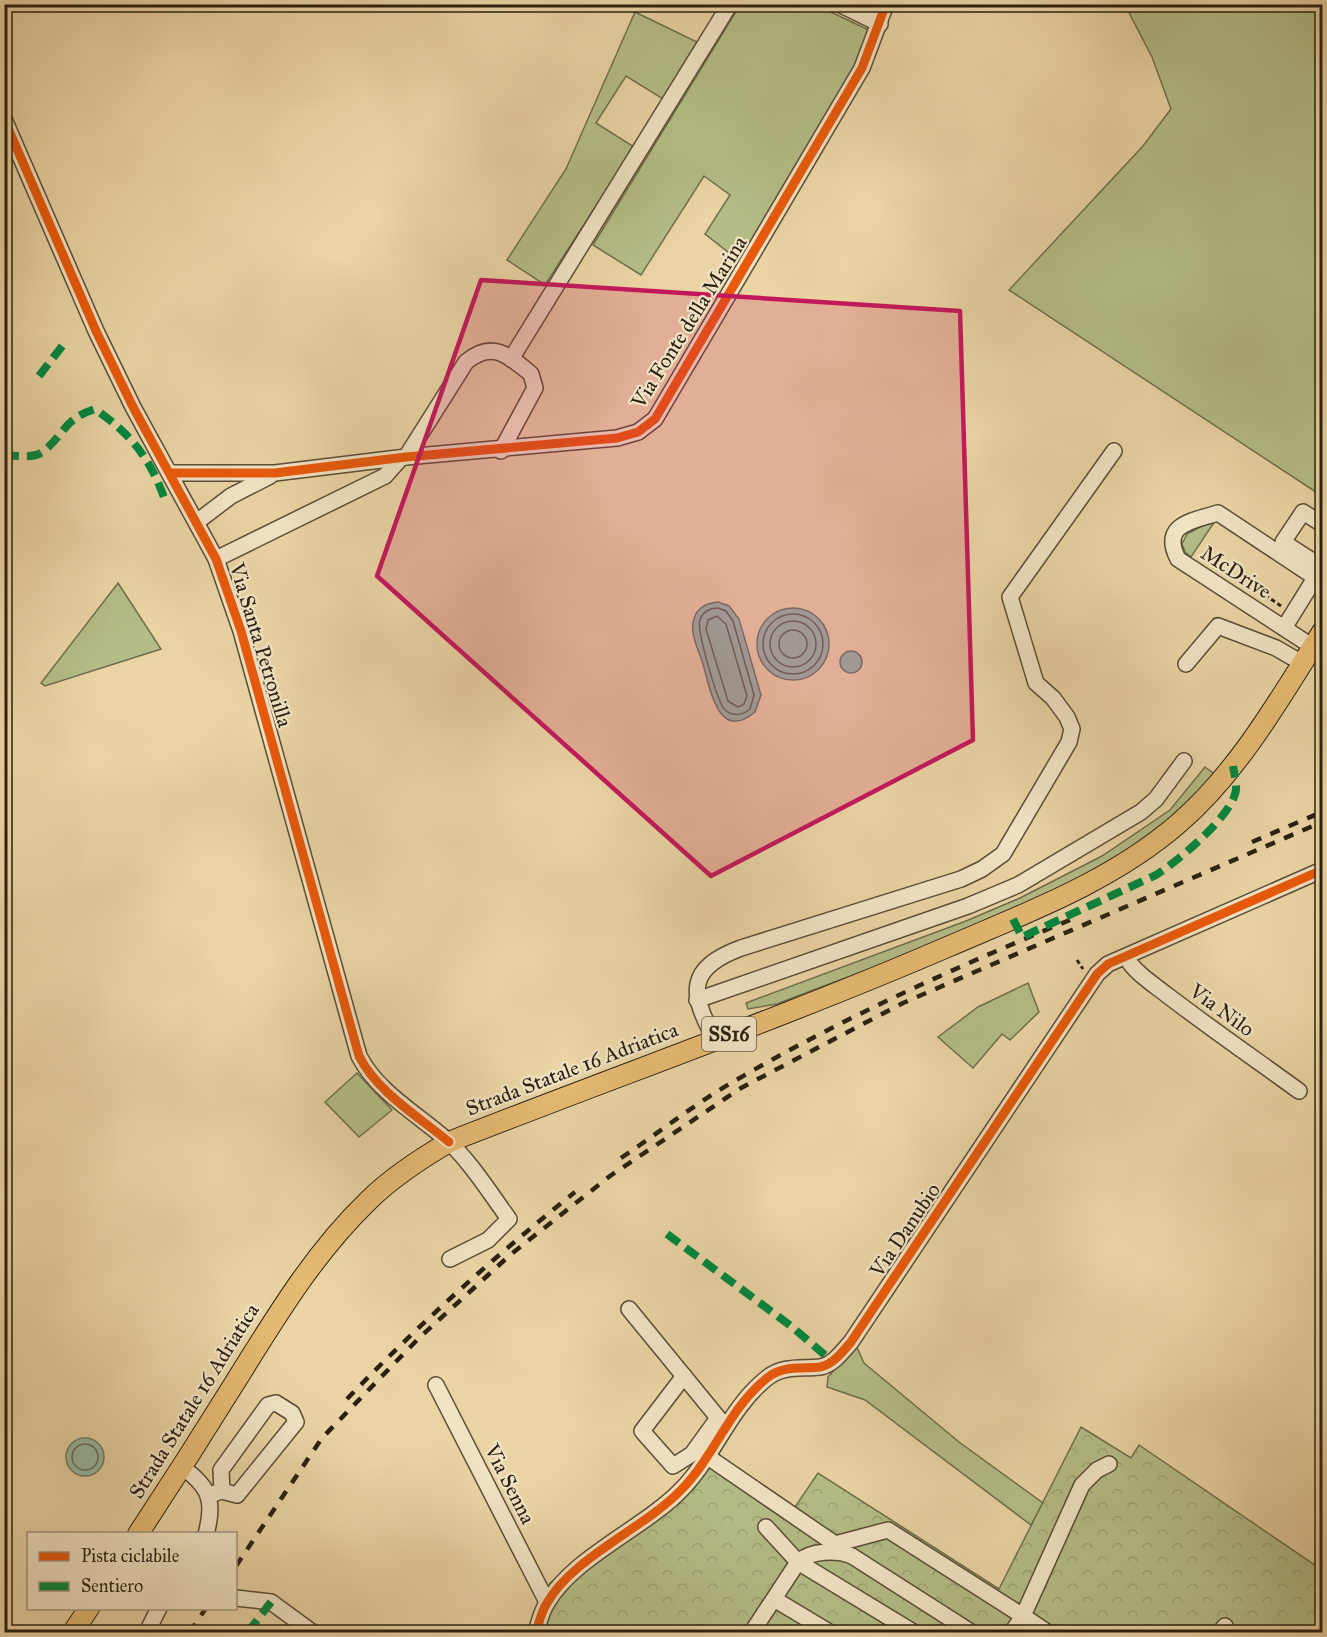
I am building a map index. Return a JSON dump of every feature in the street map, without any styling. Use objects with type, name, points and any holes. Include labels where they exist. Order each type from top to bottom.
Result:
[{"type":"main road","name":"Strada Statale 16 Adriatica","points":[[139,1532],[178,1473],[266,1330],[336,1236],[368,1200],[408,1166],[449,1142],[888,972],[1041,907],[1095,881],[1135,857],[1180,822],[1220,782],[1239,758],[1312,647]]},
{"type":"main road","points":[[73,1632],[87,1610]]},
{"type":"street","points":[[511,359],[730,4]]},
{"type":"street","points":[[839,4],[880,24]]},
{"type":"street","name":"Via Fonte della Marina","points":[[170,473],[275,473],[403,458],[617,438],[638,432],[655,419],[862,68],[886,4]]},
{"type":"street","name":"Via Santa Petronilla","points":[[4,119],[96,330],[134,407],[198,521],[216,559],[241,631],[359,1056],[367,1072],[381,1086],[449,1142],[509,1219],[488,1240],[450,1259]]},
{"type":"street","points":[[216,559],[385,476],[403,458],[466,362],[479,351],[492,350],[511,359],[531,374],[535,388],[501,450]]},
{"type":"street","points":[[715,1039],[697,1000],[699,978],[704,969],[717,958],[741,948],[961,879],[982,869],[1003,854],[1069,742],[1072,729],[1067,717],[1053,698],[1036,684],[1010,597],[1114,451]]},
{"type":"street","name":"Via Fonte della Marina","points":[[198,521],[231,496],[275,473]]},
{"type":"street","points":[[1284,628],[1321,573],[1283,542],[1303,512],[1323,524]]},
{"type":"street","name":"McDrive","points":[[1312,647],[1178,559],[1171,546],[1181,526],[1218,513],[1321,573]]},
{"type":"street","points":[[1186,664],[1218,626],[1276,648],[1312,647]]},
{"type":"street","points":[[697,1000],[968,906],[1018,885],[1141,812],[1156,799],[1184,761]]},
{"type":"street","name":"Via Danubio","points":[[536,1632],[547,1602],[573,1573],[681,1491],[708,1456],[722,1423],[767,1378],[786,1369],[821,1367],[840,1355],[851,1342],[1091,981],[1108,964],[1323,870]]},
{"type":"street","name":"Via Nilo","points":[[1126,957],[1129,963],[1150,982],[1299,1091]]},
{"type":"street","points":[[629,1309],[684,1376],[722,1423],[692,1454],[673,1466],[642,1431],[684,1376]]},
{"type":"street","name":"Via Senna","points":[[436,1385],[547,1602]]},
{"type":"street","points":[[178,1473],[215,1493],[237,1495],[296,1422],[292,1413],[276,1403],[268,1405],[221,1470],[215,1493],[206,1532]]},
{"type":"street","points":[[708,1456],[835,1544],[888,1530],[1047,1632]]},
{"type":"street","points":[[1012,1632],[1023,1616],[1082,1485],[1096,1470],[1109,1464]]},
{"type":"street","points":[[766,1527],[798,1562],[913,1632]]},
{"type":"street","points":[[756,1631],[774,1599],[804,1556],[840,1551],[971,1632]]},
{"type":"street","points":[[237,1598],[271,1602],[312,1632]]},
{"type":"street","points":[[774,1599],[830,1632]]},
{"type":"street","points":[[147,1632],[158,1610]]},
{"type":"path","points":[[1265,596],[1283,607]]},
{"type":"highlighted area","points":[[481,280],[960,311],[973,740],[711,876],[377,576]]},
{"type":"green space","points":[[740,5],[816,5],[873,32],[857,72],[742,263],[705,234],[730,195],[704,176],[641,275],[593,245]]},
{"type":"green space","points":[[1125,5],[1322,5],[1322,496],[1009,290],[1143,146],[1171,109],[1152,57]]},
{"type":"green space","points":[[635,12],[697,42],[663,99],[626,76],[596,123],[634,147],[545,285],[507,260],[566,169]]},
{"type":"green space","points":[[1217,518],[1191,557],[1185,552],[1182,544],[1187,534]]},
{"type":"green space","points":[[118,583],[161,649],[45,686],[41,683]]},
{"type":"green space","points":[[1205,767],[1216,775],[1182,814],[1132,850],[1084,878],[1035,903],[932,946],[777,1004],[748,1009],[746,1003],[966,921],[1020,898],[1102,856],[1170,810]]},
{"type":"green space","points":[[1028,983],[1039,1012],[1010,1040],[1002,1034],[973,1068],[938,1037],[978,1007]]},
{"type":"green space","points":[[357,1073],[392,1110],[359,1137],[325,1102]]},
{"type":"green space","points":[[856,1345],[864,1363],[959,1442],[1043,1503],[1031,1525],[865,1400],[827,1387],[828,1377]]},
{"type":"green space","points":[[1081,1427],[1131,1458],[1139,1445],[1322,1570],[1322,1632],[537,1632],[550,1583],[645,1520],[708,1462],[791,1513],[818,1473],[999,1589]]},
{"type":"water","points":[[718,602],[729,606],[739,619],[761,695],[755,712],[742,720],[732,721],[724,717],[718,709],[694,636],[693,624],[697,612],[706,605]]},
{"type":"water","points":[[786,608],[800,608],[819,618],[829,637],[829,651],[819,670],[800,680],[786,680],[767,670],[757,651],[757,637],[767,618]]},
{"type":"water","points":[[847,651],[855,651],[862,658],[862,666],[855,673],[847,673],[840,666],[840,658]]},
{"type":"water","points":[[85,1438],[99,1443],[104,1457],[99,1471],[85,1476],[71,1471],[66,1457],[71,1443]]},
{"type":"railway","points":[[1252,842],[1322,812]]},
{"type":"railway","points":[[237,1565],[322,1438],[418,1339],[510,1255],[610,1176],[741,1088],[903,1003],[1322,822]]},
{"type":"railway","points":[[621,1158],[693,1107],[778,1056],[943,975],[1070,920]]},
{"type":"railway","points":[[347,1399],[458,1292],[575,1192]]},
{"type":"railway","points":[[190,1632],[205,1610]]},
{"type":"marked path","points":[[39,376],[63,345]]},
{"type":"marked path","points":[[4,457],[30,456],[40,453],[77,417],[95,409],[120,428],[139,449],[154,473],[166,503]]},
{"type":"marked path","points":[[1013,919],[1022,937],[1165,869],[1201,839],[1223,815],[1235,794],[1236,780],[1233,766]]},
{"type":"marked path","points":[[667,1234],[791,1326],[832,1361]]},
{"type":"marked path","points":[[248,1632],[271,1602]]},
{"type":"cycle path","points":[[170,473],[275,473],[406,457],[617,438],[638,432],[655,419],[862,68],[886,4]]},
{"type":"cycle path","points":[[4,119],[96,331],[133,407],[216,559],[241,631],[359,1056],[376,1081],[387,1092],[449,1142]]},
{"type":"cycle path","points":[[536,1632],[545,1606],[559,1586],[591,1557],[649,1517],[682,1489],[694,1476],[743,1403],[767,1378],[779,1371],[792,1368],[825,1366],[851,1342],[1097,974],[1108,964],[1322,870]]}]
